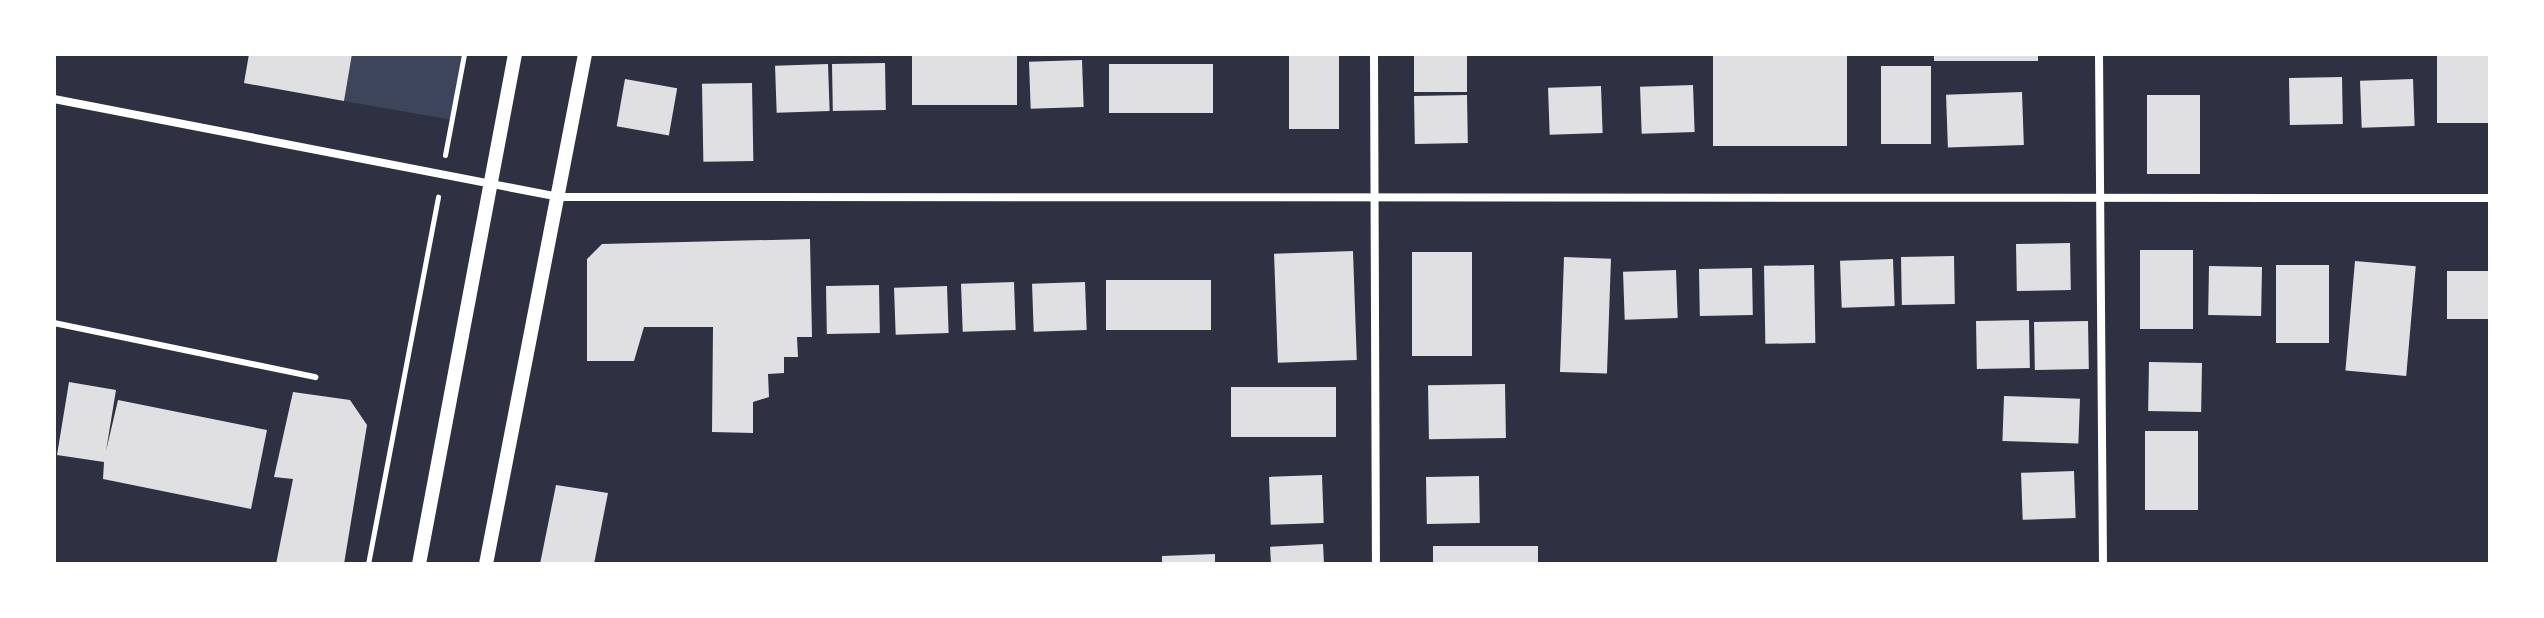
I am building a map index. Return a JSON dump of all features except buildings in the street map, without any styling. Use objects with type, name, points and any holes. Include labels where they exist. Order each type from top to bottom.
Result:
[{"type":"street","points":[[419,564],[515,54]]},
{"type":"street","points":[[486,564],[585,54]]},
{"type":"street","points":[[1374,54],[1376,564]]},
{"type":"street","points":[[2099,54],[2103,564]]},
{"type":"street","points":[[54,99],[559,197],[2490,198]]},
{"type":"lane","points":[[54,323],[315,377]]},
{"type":"path","points":[[368,564],[464,54]]},
{"type":"shaded area","points":[[352,54],[464,54],[452,120],[344,101]]}]
